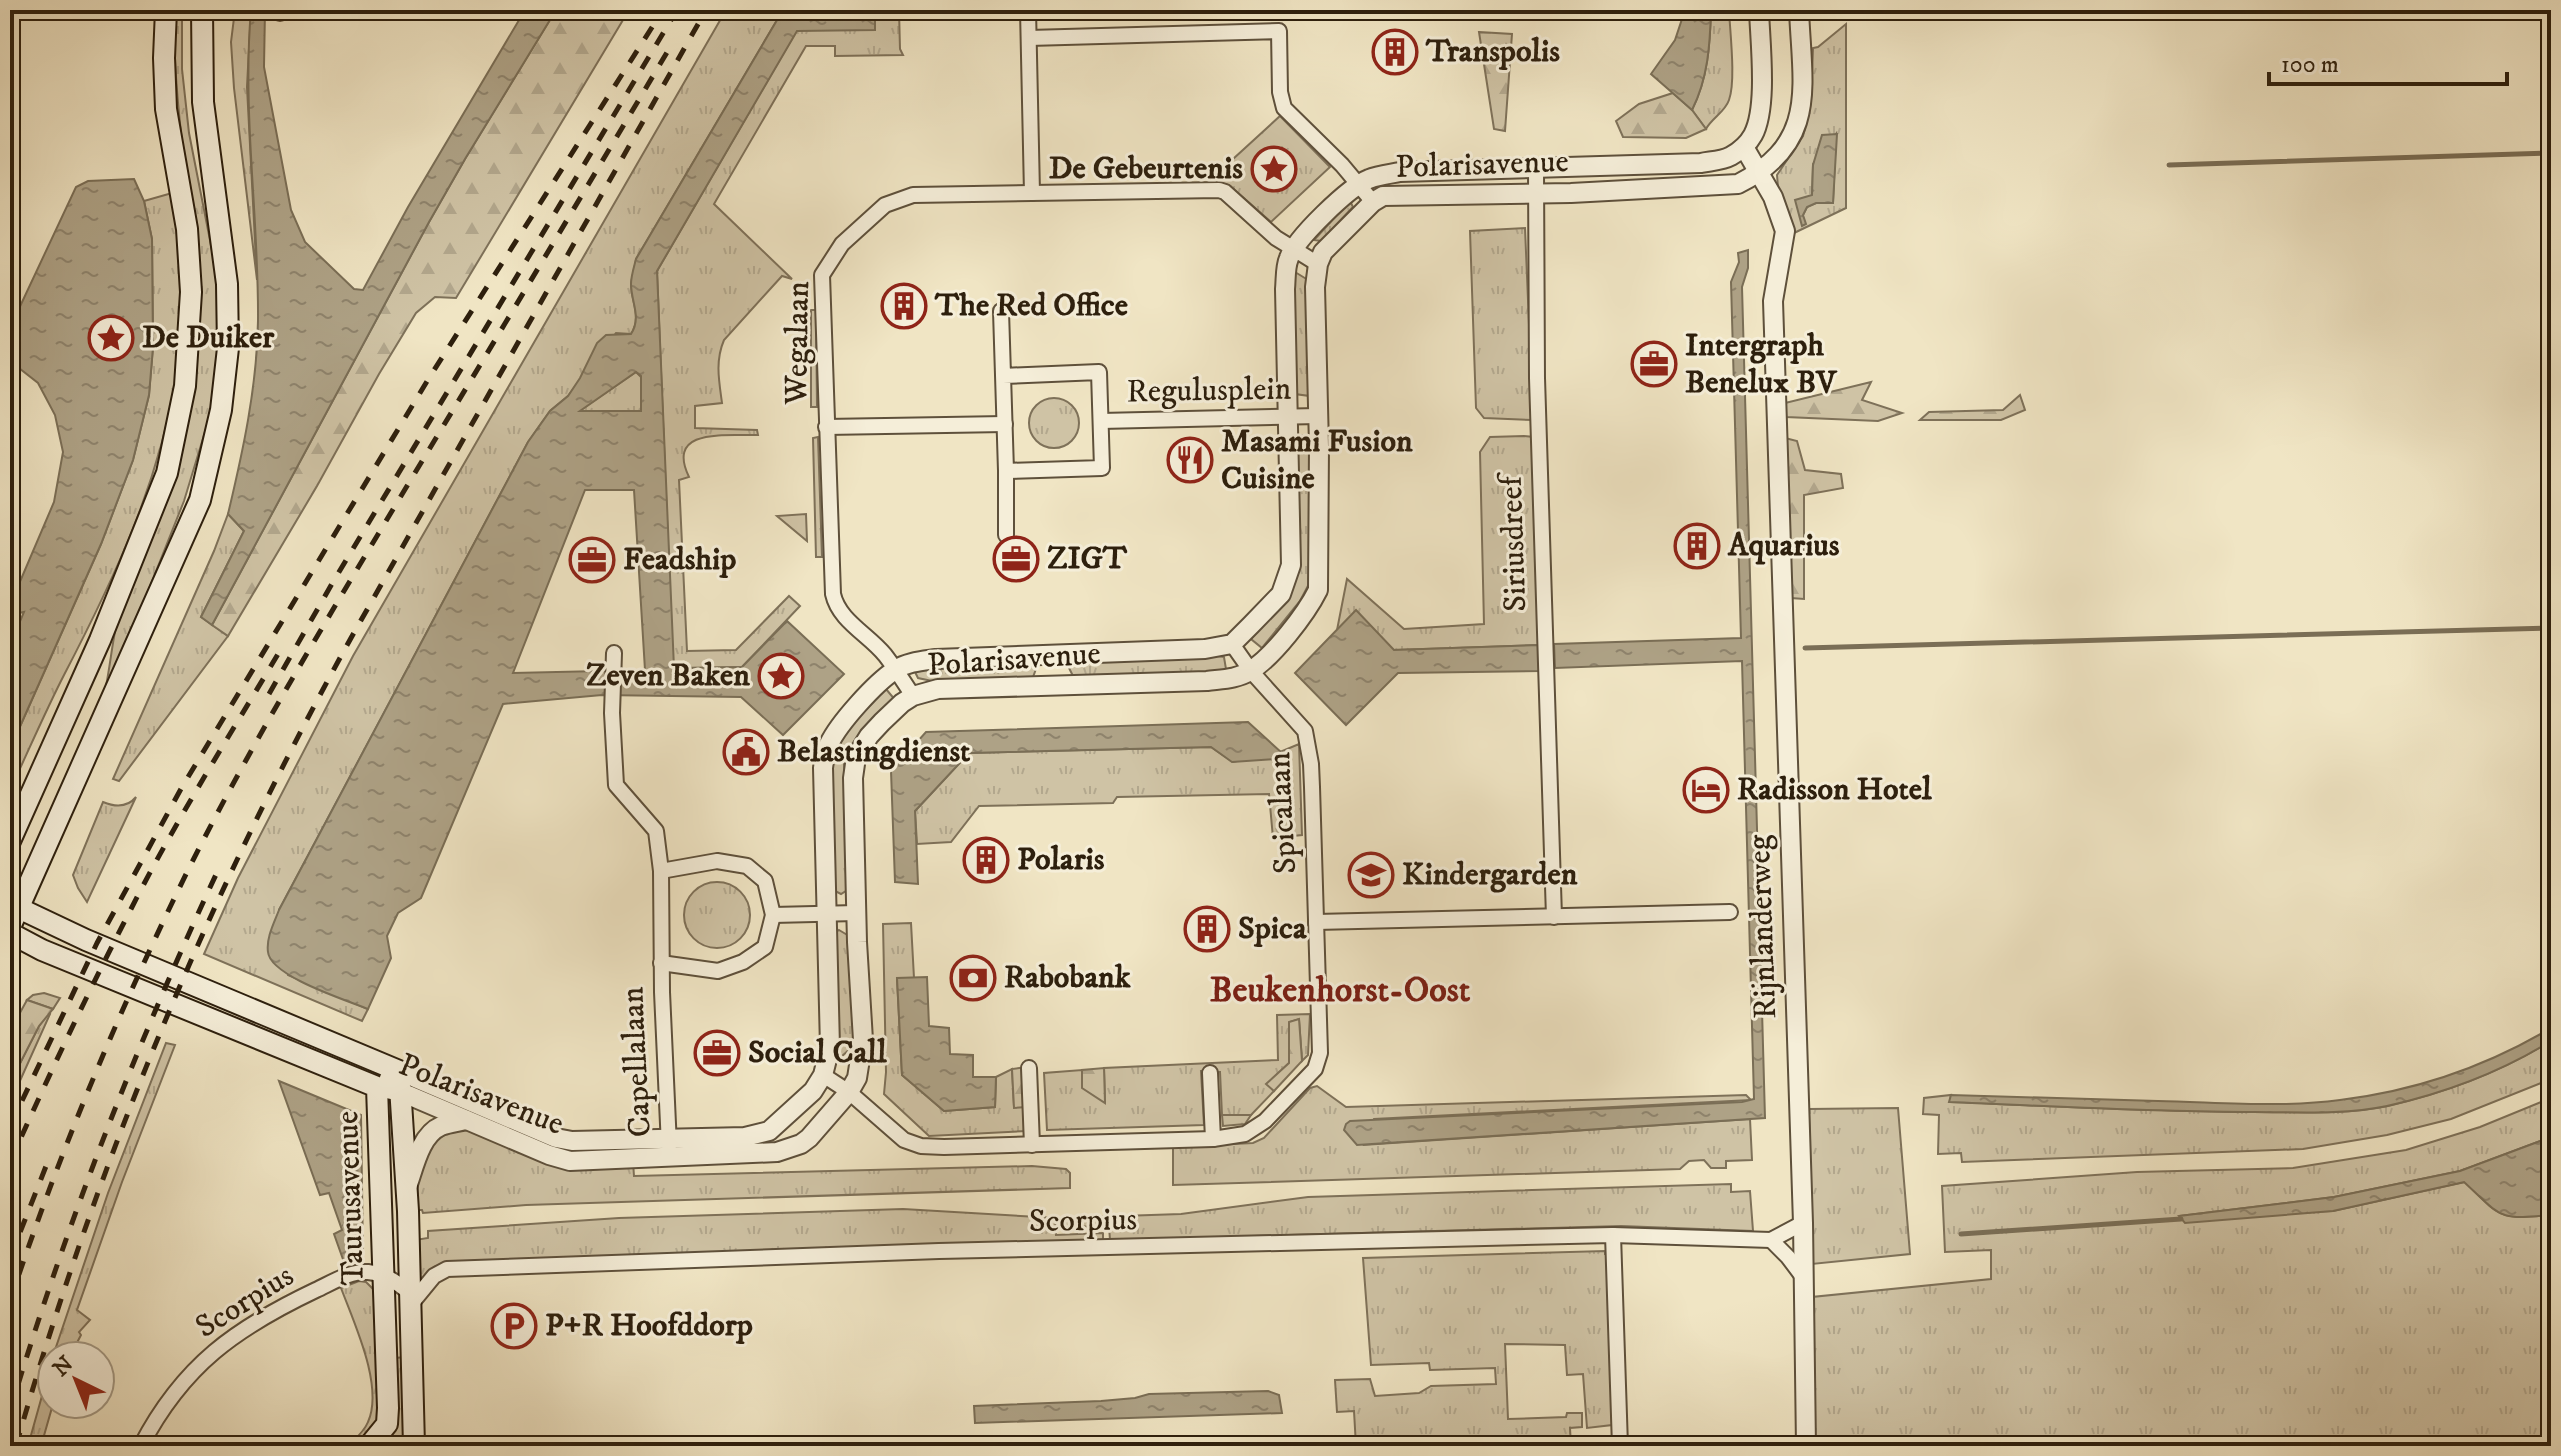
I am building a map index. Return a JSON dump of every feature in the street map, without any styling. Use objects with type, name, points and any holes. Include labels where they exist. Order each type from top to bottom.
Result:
[{"type":"main road","points":[[10,841],[100,640],[167,473],[185,386],[191,292],[187,229],[166,109],[166,10]]},
{"type":"main road","points":[[13,913],[200,500],[221,410],[228,348],[227,284],[203,102],[202,10]]},
{"type":"main road","name":"Polarisavenue","points":[[13,913],[86,940],[399,1071]]},
{"type":"main road","name":"Polarisavenue","points":[[10,933],[42,950],[377,1087]]},
{"type":"main road","name":"Taurusavenue","points":[[399,1071],[411,1299],[414,1446]]},
{"type":"main road","name":"Taurusavenue","points":[[369,1446],[387,1424],[377,1087]]},
{"type":"street","points":[[1028,10],[1032,193]]},
{"type":"street","points":[[1744,147],[1754,134],[1758,118],[1761,65],[1759,10]]},
{"type":"street","points":[[1761,172],[1779,156],[1792,136],[1804,93],[1799,10]]},
{"type":"street","points":[[1029,38],[1279,31],[1280,92],[1284,108],[1359,183],[1373,202]]},
{"type":"street","name":"Polarisavenue","points":[[1292,249],[1332,206],[1359,183],[1372,177],[1400,172],[1701,163],[1728,158],[1744,147]]},
{"type":"street","name":"Rijnlanderweg","points":[[1744,147],[1761,172],[1785,231],[1773,301],[1803,1223],[1806,1446]]},
{"type":"street","name":"Siriusdreef","points":[[1536,169],[1537,378],[1554,917]]},
{"type":"street","name":"Polarisavenue","points":[[1318,264],[1323,252],[1373,202],[1383,196],[1537,194],[1738,184],[1761,172]]},
{"type":"street","name":"Wegalaan","points":[[913,696],[883,652],[841,613],[835,603],[822,275],[842,244],[885,205],[913,195],[1219,190],[1276,238],[1318,264]]},
{"type":"street","points":[[1232,644],[1281,594],[1291,565],[1285,289],[1287,262],[1292,249]]},
{"type":"street","points":[[1251,671],[1307,611],[1318,590],[1315,287],[1318,264]]},
{"type":"street","points":[[1001,311],[1006,535]]},
{"type":"street","name":"Regulusplein","points":[[1003,376],[1099,372],[1101,421],[1102,468],[1006,471]]},
{"type":"street","name":"Regulusplein","points":[[1101,421],[1318,416]]},
{"type":"street","points":[[826,427],[1005,424]]},
{"type":"street","name":"Polarisavenue","points":[[377,1087],[401,1092],[570,1161],[669,1149],[769,1131],[813,1091],[823,1075],[830,1047],[823,768],[827,747],[840,726],[896,669],[911,662],[1205,649],[1232,644]]},
{"type":"street","name":"Spicalaan","points":[[823,1075],[849,1092],[904,1140],[921,1146],[1032,1145],[1213,1139],[1245,1134],[1265,1121],[1315,1069],[1320,1053],[1311,764],[1305,731],[1251,671],[1232,644]]},
{"type":"street","name":"Capellalaan","points":[[614,653],[612,713],[616,785],[656,831],[661,871],[661,963],[669,1149]]},
{"type":"street","points":[[1055,686],[1056,654]]},
{"type":"street","name":"Polarisavenue","points":[[399,1071],[556,1138],[572,1141],[669,1149],[777,1152],[801,1144],[849,1092],[857,1078],[863,1040],[853,778],[856,757],[882,722],[913,696],[938,689],[1207,681],[1233,678],[1251,671]]},
{"type":"street","points":[[661,871],[717,861],[747,866],[765,881],[773,915],[856,913]]},
{"type":"street","points":[[1316,922],[1730,912]]},
{"type":"street","name":"Capellalaan","points":[[661,963],[718,971],[743,962],[765,947],[773,915]]},
{"type":"street","points":[[1029,1068],[1032,1145]]},
{"type":"street","name":"Taurusavenue","points":[[377,1087],[399,1071]]},
{"type":"street","points":[[1210,1073],[1213,1139]]},
{"type":"street","name":"Taurusavenue","points":[[406,1189],[422,1146],[434,1130],[466,1120]]},
{"type":"street","name":"Scorpius","points":[[411,1299],[434,1276],[447,1269],[939,1251],[1613,1235],[1771,1240],[1803,1223]]},
{"type":"street","points":[[1613,1235],[1620,1446]]},
{"type":"street","points":[[1771,1240],[1803,1277]]},
{"type":"street","name":"Scorpius","points":[[141,1446],[161,1411],[192,1371],[227,1340],[284,1304],[353,1273],[368,1272],[384,1276]]},
{"type":"street","points":[[384,1276],[392,1279],[411,1299]]},
{"type":"green space","points":[[174,10],[182,10],[182,69],[189,133],[217,276],[217,376],[208,422],[184,501],[133,629],[106,686],[120,609],[184,419],[197,354],[198,296],[177,96]]},
{"type":"green space","points":[[235,10],[251,10],[247,87],[257,280],[234,88],[231,42]]},
{"type":"green space","points":[[556,10],[629,10],[456,298],[435,297],[416,313],[228,636],[212,625],[429,222]]},
{"type":"green space","points":[[726,10],[783,10],[636,259],[631,284],[636,315],[634,328],[631,334],[616,333],[528,442],[279,910],[288,975],[368,1009],[362,1021],[204,954],[238,878],[353,656]]},
{"type":"green space","points":[[875,10],[899,10],[900,49],[903,55],[835,56],[835,46],[806,46],[714,204],[792,279],[782,276],[724,340],[719,363],[722,403],[695,406],[695,428],[757,430],[758,435],[716,436],[692,442],[685,449],[684,461],[689,477],[679,480],[687,651],[736,650],[789,596],[800,606],[742,667],[673,669],[657,271],[797,30],[875,30]]},
{"type":"green space","points":[[1711,10],[1729,10],[1732,81],[1727,104],[1706,129],[1692,110],[1705,74]]},
{"type":"green space","points":[[1846,24],[1846,208],[1794,233],[1778,187],[1777,175],[1803,136],[1811,101],[1813,48]],"holes":[[[1836,134],[1833,203],[1816,203],[1807,207],[1803,215],[1804,199],[1812,196],[1813,164]]]},
{"type":"green space","points":[[1479,32],[1512,34],[1505,131],[1494,129]]},
{"type":"green space","points":[[1673,93],[1692,110],[1706,129],[1686,138],[1623,137],[1616,121],[1639,104]]},
{"type":"green space","points":[[1280,116],[1330,167],[1271,222],[1229,185],[1209,181]]},
{"type":"green space","points":[[172,193],[181,263],[181,334],[176,380],[158,458],[132,532],[100,604],[10,790],[10,749],[101,544],[133,460],[149,395],[153,347],[152,239],[144,201]]},
{"type":"green space","points":[[1350,201],[1353,207],[1321,241],[1314,240]]},
{"type":"green space","points":[[1525,228],[1533,420],[1484,418],[1476,408],[1470,231]]},
{"type":"green space","points":[[1295,272],[1308,280],[1310,396],[1295,394]]},
{"type":"green space","points":[[811,310],[816,310],[817,407],[811,407]]},
{"type":"green space","points":[[636,372],[641,377],[641,411],[579,411]]},
{"type":"green space","points":[[1871,382],[1862,400],[1902,413],[1878,421],[1786,417],[1785,403]]},
{"type":"green space","points":[[2020,395],[2025,410],[2001,420],[1920,420],[1929,412],[2003,410]]},
{"type":"green space","points":[[1054,398],[1072,405],[1079,423],[1072,441],[1054,448],[1036,441],[1029,423],[1036,405]]},
{"type":"green space","points":[[1293,435],[1313,435],[1311,580],[1300,601],[1262,648],[1251,639],[1291,592],[1298,567]]},
{"type":"green space","points":[[818,437],[822,557],[816,557],[813,438]]},
{"type":"green space","points":[[1490,437],[1534,437],[1540,645],[1394,650],[1337,630],[1347,579],[1404,629],[1484,624],[1480,452]]},
{"type":"green space","points":[[1785,438],[1797,441],[1805,470],[1841,474],[1843,488],[1804,495],[1804,599],[1791,598]]},
{"type":"green space","points":[[228,514],[244,531],[201,617],[228,636],[119,781],[113,779],[214,551]]},
{"type":"green space","points":[[806,514],[807,541],[777,516]]},
{"type":"green space","points":[[1224,657],[1226,669],[1203,676],[1073,676],[1069,668],[1073,660]]},
{"type":"green space","points":[[1035,661],[1033,677],[932,681],[918,678],[915,672],[920,665]]},
{"type":"green space","points":[[886,689],[896,701],[854,746],[844,764],[849,889],[841,894],[833,890],[831,757],[844,732]]},
{"type":"green space","points":[[1299,744],[1302,835],[1273,838],[1269,794],[1117,797],[1113,803],[979,806],[951,842],[917,844],[915,811],[969,753],[1211,747],[1233,762],[1280,752]]},
{"type":"green space","points":[[136,797],[87,902],[73,875],[103,802],[121,806]]},
{"type":"green space","points":[[717,882],[740,892],[750,915],[740,938],[717,948],[694,938],[684,915],[694,892]]},
{"type":"green space","points":[[911,923],[914,978],[897,979],[902,1075],[944,1111],[995,1107],[996,1077],[1012,1069],[1014,1107],[1026,1107],[1026,1131],[929,1136],[884,1094],[883,924]]},
{"type":"green space","points":[[839,930],[849,936],[854,1031],[852,1047],[840,1058],[836,1052],[836,932]]},
{"type":"green space","points":[[44,993],[60,998],[53,1009],[27,1000],[33,995]]},
{"type":"green space","points":[[27,1000],[53,1009],[39,1026],[10,1083],[10,1031]]},
{"type":"green space","points":[[50,1014],[10,1103],[10,1083]]},
{"type":"green space","points":[[1310,1014],[1308,1055],[1302,1061],[1299,1019],[1290,1022],[1289,1063],[1267,1084],[1274,1091],[1251,1115],[1222,1115],[1220,1072],[1201,1071],[1204,1125],[1047,1130],[1044,1073],[1082,1070],[1083,1088],[1105,1102],[1104,1068],[1278,1060],[1277,1015]]},
{"type":"green space","points":[[1299,1019],[1302,1061],[1274,1091],[1266,1084],[1289,1063],[1289,1022]]},
{"type":"green space","points":[[2551,1041],[2551,1079],[2451,1119],[2387,1135],[2303,1149],[1962,1162],[1961,1153],[1938,1154],[1939,1115],[1923,1114],[1924,1098],[1951,1095],[1950,1102],[2140,1110],[2338,1112],[2371,1109],[2451,1088],[2512,1062]]},
{"type":"green space","points":[[166,1043],[175,1045],[77,1310],[90,1320],[79,1332],[78,1340],[58,1340],[108,1193]]},
{"type":"green space","points":[[1026,1067],[1026,1107],[1014,1108],[1012,1069]]},
{"type":"green space","points":[[1104,1068],[1105,1103],[1082,1088],[1082,1070]]},
{"type":"green space","points":[[1317,1086],[1346,1107],[1746,1095],[1751,1100],[1374,1119],[1364,1145],[1750,1119],[1752,1160],[1726,1161],[1726,1168],[1711,1168],[1704,1160],[1689,1161],[1680,1169],[1173,1185],[1173,1147],[1253,1143],[1264,1138],[1310,1088]]},
{"type":"green space","points":[[2551,1098],[2551,1137],[2460,1171],[2334,1197],[2179,1216],[2333,1211],[2465,1182],[2502,1214],[2521,1217],[2551,1215],[2551,1446],[1815,1446],[1812,1297],[1991,1279],[1991,1250],[1945,1252],[1942,1186],[2137,1172],[2293,1168],[2406,1150],[2480,1127]]},
{"type":"green space","points":[[1898,1108],[1910,1254],[1812,1264],[1809,1109]]},
{"type":"green space","points":[[1222,1115],[1251,1115],[1245,1124],[1223,1126]]},
{"type":"green space","points":[[462,1129],[485,1133],[552,1160],[633,1162],[634,1176],[1032,1166],[1066,1169],[1070,1173],[1070,1188],[526,1205],[423,1213],[422,1210],[413,1210],[419,1170],[429,1148],[448,1133]]},
{"type":"green space","points":[[1731,1184],[1731,1192],[1750,1191],[1753,1231],[1621,1226],[1110,1240],[1109,1226],[1062,1227],[1062,1218],[1181,1214],[1308,1197]]},
{"type":"green space","points":[[903,1209],[1055,1218],[1056,1235],[1103,1233],[1103,1241],[451,1262],[434,1267],[419,1282],[415,1240],[428,1238],[428,1231],[619,1218]]},
{"type":"green space","points":[[1605,1251],[1608,1254],[1612,1425],[1587,1428],[1583,1374],[1567,1375],[1565,1345],[1505,1344],[1508,1419],[1566,1417],[1567,1413],[1582,1413],[1582,1427],[1570,1428],[1571,1446],[1356,1446],[1354,1411],[1337,1412],[1335,1380],[1370,1379],[1375,1396],[1419,1393],[1431,1386],[1496,1384],[1495,1368],[1430,1370],[1429,1363],[1371,1365],[1363,1258]]},
{"type":"green space","points":[[359,1281],[366,1282],[378,1294],[380,1414],[369,1435],[357,1446],[348,1446],[366,1426],[372,1407],[370,1373],[341,1288]]},
{"type":"green space","points":[[405,1357],[408,1446],[382,1446],[395,1358]]},
{"type":"green space","points":[[36,1417],[36,1420],[48,1420],[41,1446],[28,1446]]},
{"type":"water","points":[[251,10],[265,10],[264,67],[291,210],[305,242],[354,289],[363,290],[408,207],[525,10],[556,10],[429,222],[212,625],[201,617],[244,531],[228,514],[248,419],[257,346],[258,282],[248,88]]},
{"type":"water","points":[[783,10],[875,10],[875,30],[797,31],[657,271],[674,668],[742,667],[787,621],[844,674],[783,735],[741,697],[602,695],[503,704],[421,898],[398,913],[387,936],[391,958],[368,1009],[310,986],[281,970],[268,952],[269,936],[279,910],[528,442],[550,411],[568,396],[597,343],[606,335],[631,334],[636,322],[631,284],[636,259]],"holes":[[[636,372],[641,376],[641,411],[580,411]],[[585,490],[634,490],[645,670],[513,673]]]},
{"type":"water","points":[[1685,10],[1711,10],[1705,74],[1692,110],[1651,74],[1675,40]]},
{"type":"water","points":[[1837,134],[1833,203],[1816,203],[1807,207],[1803,215],[1806,224],[1802,226],[1795,200],[1812,195],[1813,165],[1822,135]]},
{"type":"water","points":[[134,179],[144,201],[152,239],[153,347],[149,395],[133,460],[101,544],[10,749],[10,645],[24,612],[10,615],[10,605],[54,502],[63,452],[55,415],[38,383],[10,361],[10,319],[16,315],[76,187],[88,181]]},
{"type":"water","points":[[1748,250],[1748,268],[1742,287],[1765,1118],[1357,1145],[1344,1130],[1350,1121],[1754,1099],[1742,661],[1555,668],[1554,644],[1741,638],[1731,282],[1739,262],[1738,253]]},
{"type":"water","points":[[1356,610],[1394,650],[1540,645],[1540,671],[1398,673],[1346,725],[1295,673]]},
{"type":"water","points":[[1248,722],[1282,753],[1276,759],[1232,762],[1211,747],[969,753],[915,811],[918,884],[895,882],[891,771],[926,732]]},
{"type":"water","points":[[927,977],[929,1026],[949,1028],[950,1054],[973,1055],[973,1077],[996,1077],[995,1107],[944,1111],[902,1075],[897,978]]},
{"type":"water","points":[[2551,1028],[2551,1041],[2492,1072],[2430,1095],[2354,1111],[2216,1112],[1949,1102],[1951,1095],[2249,1104],[2340,1100],[2395,1090],[2449,1075],[2501,1054]]},
{"type":"water","points":[[279,1081],[361,1115],[363,1257],[345,1265],[334,1234],[342,1230],[329,1193],[320,1195]]},
{"type":"water","points":[[2551,1137],[2551,1215],[2520,1217],[2502,1214],[2464,1182],[2333,1211],[2185,1223],[2179,1216],[2334,1197],[2460,1171]]},
{"type":"water","points":[[1268,1391],[1279,1395],[1282,1413],[975,1423],[974,1406],[1101,1401],[1149,1394]]},
{"type":"waterway","points":[[2169,165],[2551,153]]},
{"type":"waterway","points":[[1805,648],[2551,628]]},
{"type":"waterway","points":[[1961,1234],[2181,1219]]},
{"type":"railway","points":[[10,1126],[97,943],[182,787],[429,378],[663,10]]},
{"type":"railway","points":[[269,694],[333,582],[677,10]]},
{"type":"railway","points":[[16,1446],[82,1237],[120,1134],[160,1033],[250,833],[351,638],[706,10]]},
{"type":"railway","points":[[10,1301],[105,1050],[172,903],[226,796],[315,640],[672,44]]},
{"type":"railway","points":[[10,1162],[84,1003],[149,875],[284,644]]},
{"type":"railway","points":[[10,1411],[55,1272],[105,1135],[160,1000],[220,866]]},
{"type":"railway","points":[[10,1258],[50,1156]]},
{"type":"place","name":"Transpolis","points":[[1395,52]]},
{"type":"place","name":"De Gebeurtenis","points":[[1274,169]]},
{"type":"place","name":"The Red Office","points":[[904,306]]},
{"type":"place","name":"De Duiker","points":[[111,338]]},
{"type":"place","name":"Intergraph Benelux BV","points":[[1654,364]]},
{"type":"place","name":"Masami Fusion Cuisine","points":[[1190,460]]},
{"type":"place","name":"Aquarius","points":[[1697,546]]},
{"type":"place","name":"ZIGT","points":[[1016,559]]},
{"type":"place","name":"Feadship","points":[[592,560]]},
{"type":"place","name":"Zeven Baken","points":[[781,676]]},
{"type":"place","name":"Belastingdienst","points":[[746,752]]},
{"type":"place","name":"Radisson Hotel","points":[[1706,790]]},
{"type":"place","name":"Polaris","points":[[986,860]]},
{"type":"place","name":"Kindergarden","points":[[1371,875]]},
{"type":"place","name":"Spica","points":[[1207,929]]},
{"type":"place","name":"Rabobank","points":[[973,978]]},
{"type":"place","name":"Social Call","points":[[717,1053]]},
{"type":"place","name":"P+R Hoofddorp","points":[[514,1326]]},
{"type":"district","name":"Beukenhorst-Oost","points":[[1340,990]]}]
